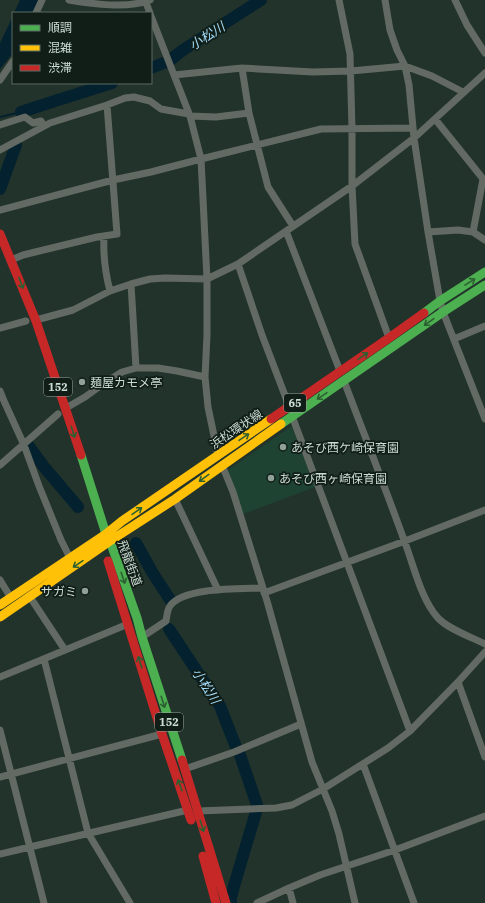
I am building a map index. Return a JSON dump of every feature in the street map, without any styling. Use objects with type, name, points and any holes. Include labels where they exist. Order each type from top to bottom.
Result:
[{"type":"main road","name":"飛龍街道","points":[[0,234],[11,260],[65,435]]},
{"type":"main road","name":"飛龍街道","points":[[0,256],[66,408],[128,624],[162,734],[193,811],[226,903]]},
{"type":"main road","name":"浜松環状線","points":[[0,617],[30,597],[104,540],[122,521],[389,338],[440,301],[485,272]]},
{"type":"main road","name":"浜松環状線","points":[[0,605],[70,558],[175,499],[222,464],[443,312],[485,285]]},
{"type":"main road","name":"飛龍街道","points":[[86,501],[137,618],[185,769],[201,849],[216,903]]},
{"type":"street","points":[[36,12],[42,0]]},
{"type":"street","points":[[69,0],[86,3],[126,5],[147,1],[150,12]]},
{"type":"street","points":[[339,0],[350,54],[351,70],[354,244],[389,338]]},
{"type":"street","points":[[385,0],[392,36],[405,66],[409,85],[414,138],[440,301],[485,419]]},
{"type":"street","points":[[455,0],[467,25],[485,53]]},
{"type":"street","points":[[152,18],[189,115],[201,158],[207,279],[207,335],[204,377],[208,407],[218,455]]},
{"type":"street","points":[[0,80],[12,62]]},
{"type":"street","points":[[174,75],[242,68],[313,72],[405,66],[432,76],[463,92]]},
{"type":"street","points":[[242,68],[249,113],[268,187],[293,226]]},
{"type":"street","points":[[0,328],[31,326],[73,310],[110,291],[131,284],[150,279],[165,278],[207,279],[238,264],[352,186],[414,138],[485,73]]},
{"type":"street","points":[[0,150],[50,123],[125,98],[134,97],[150,102],[161,109],[189,115],[216,117],[249,113]]},
{"type":"street","points":[[11,260],[23,255],[96,237],[117,234],[107,105]]},
{"type":"street","points":[[0,124],[25,117],[33,123],[41,121],[44,126]]},
{"type":"street","points":[[435,119],[483,179],[473,232]]},
{"type":"street","points":[[0,210],[113,180],[151,172],[201,158],[321,129],[413,128]]},
{"type":"street","points":[[428,232],[458,230],[473,232],[485,240]]},
{"type":"street","points":[[286,231],[340,371]]},
{"type":"street","points":[[104,236],[104,263],[110,291]]},
{"type":"street","points":[[238,264],[262,335],[289,406]]},
{"type":"street","points":[[131,284],[136,368]]},
{"type":"street","points":[[454,339],[485,326]]},
{"type":"street","points":[[66,408],[122,372],[136,368],[158,368],[204,377]]},
{"type":"street","points":[[344,381],[428,605],[438,618],[451,628],[485,644]]},
{"type":"street","points":[[0,392],[24,444],[39,486],[70,558]]},
{"type":"street","points":[[0,465],[58,414]]},
{"type":"street","points":[[292,416],[410,731]]},
{"type":"street","points":[[222,464],[239,512],[263,591],[312,762],[332,811],[347,866],[354,903]]},
{"type":"street","points":[[175,499],[218,590]]},
{"type":"street","points":[[142,637],[166,621],[168,610],[171,605],[190,594],[218,590],[263,591],[405,541],[485,510]]},
{"type":"street","points":[[0,580],[11,598]]},
{"type":"street","points":[[30,597],[65,650]]},
{"type":"street","points":[[0,677],[128,624]]},
{"type":"street","points":[[0,854],[88,833],[193,811],[276,808],[292,805],[323,789],[363,764],[388,748],[410,731],[485,652]]},
{"type":"street","points":[[44,659],[68,759],[88,833],[130,903]]},
{"type":"street","points":[[458,682],[485,757]]},
{"type":"street","points":[[185,769],[234,752],[301,724]]},
{"type":"street","points":[[0,730],[44,903]]},
{"type":"street","points":[[0,777],[162,734]]},
{"type":"street","points":[[363,764],[414,903]]},
{"type":"street","points":[[257,903],[320,875],[395,850],[485,816]]},
{"type":"street","points":[[289,888],[292,903]]},
{"type":"shaded area","name":"あそび西ヶ崎保育園","points":[[292,427],[315,487],[243,514],[228,470]]},
{"type":"water","points":[[20,0],[38,0],[32,12],[14,12]]},
{"type":"water","points":[[12,18],[12,54],[0,69],[0,43]]},
{"type":"waterway","name":"小松川","points":[[152,68],[169,61],[183,50],[261,0]]},
{"type":"waterway","name":"小松川","points":[[21,112],[109,84]]},
{"type":"waterway","points":[[0,117],[21,112]]},
{"type":"waterway","name":"小松川","points":[[0,189],[16,145]]},
{"type":"waterway","name":"小松川","points":[[28,445],[45,468],[78,507]]},
{"type":"waterway","name":"小松川","points":[[136,543],[152,572],[171,601]]},
{"type":"waterway","name":"小松川","points":[[169,629],[220,706],[236,747]]},
{"type":"waterway","name":"小松川","points":[[239,752],[257,805]]},
{"type":"waterway","name":"小松川","points":[[231,903],[234,886],[256,812]]},
{"type":"traffic: fast","points":[[424,313],[485,272]]},
{"type":"traffic: fast","points":[[281,424],[443,312],[485,285]]},
{"type":"traffic: fast","points":[[81,455],[106,534],[110,541],[137,618],[182,760]]},
{"type":"traffic: slow","points":[[0,605],[106,534],[122,521],[271,419]]},
{"type":"traffic: slow","points":[[0,617],[110,541],[175,499],[281,424]]},
{"type":"traffic: jam","points":[[0,234],[36,321],[81,455]]},
{"type":"traffic: jam","points":[[271,419],[424,313]]},
{"type":"traffic: jam","points":[[108,561],[162,734],[191,820]]},
{"type":"traffic: jam","points":[[182,760],[226,903]]},
{"type":"traffic: jam","points":[[203,856],[216,903]]},
{"type":"place","name":"麺屋カモメ亭","points":[[82,382]]},
{"type":"place","name":"あそび西ケ崎保育園","points":[[283,447]]},
{"type":"place","name":"あそび西ヶ崎保育園","points":[[271,478]]},
{"type":"place","name":"サガミ","points":[[85,591]]}]
